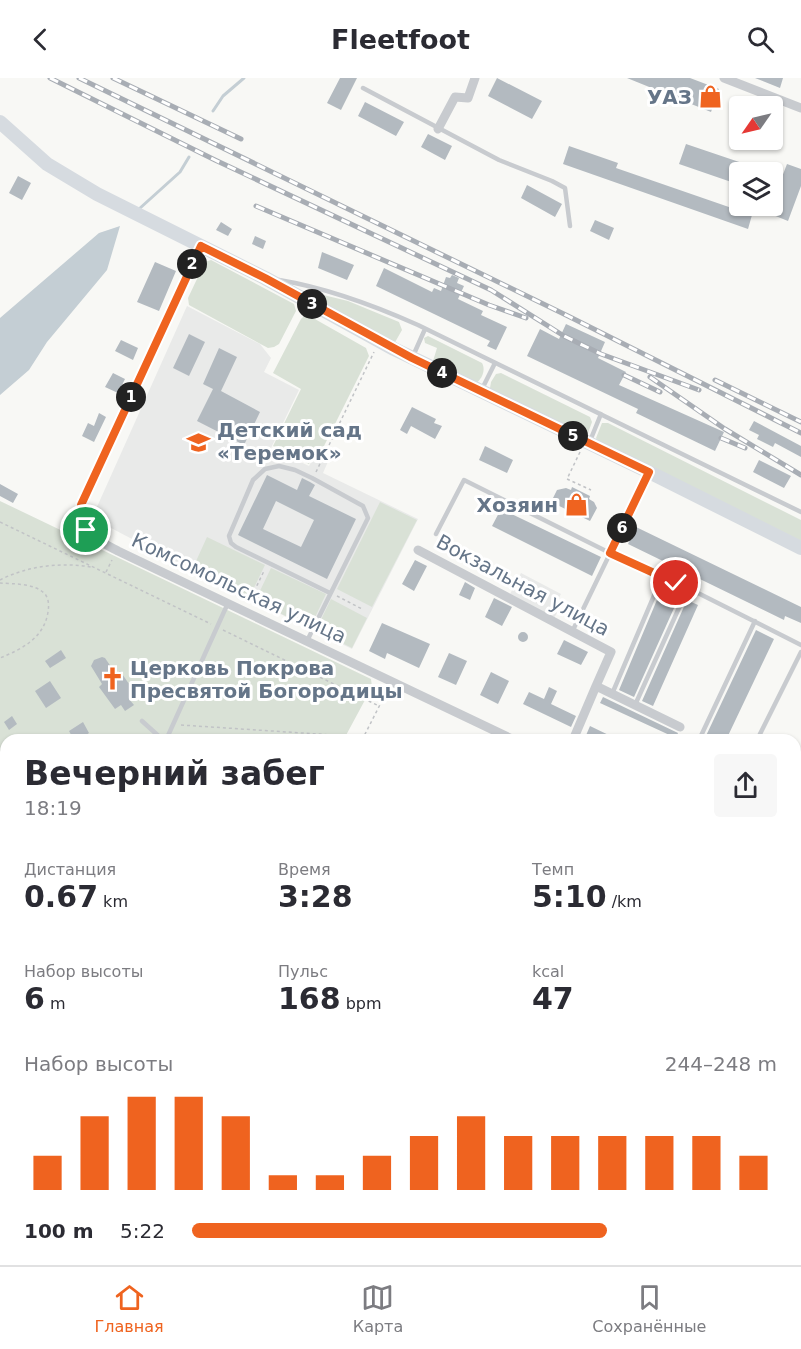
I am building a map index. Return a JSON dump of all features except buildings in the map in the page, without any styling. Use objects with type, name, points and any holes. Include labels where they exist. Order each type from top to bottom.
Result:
[{"type":"street","points":[[438,129],[454,97],[468,98],[475,78]]},
{"type":"street","points":[[724,78],[801,108]]},
{"type":"street","points":[[0,122],[30,151],[74,182],[265,278],[412,358],[585,446],[649,472],[801,548]]},
{"type":"street","name":"Комсомольская улица","points":[[201,246],[81,505],[79,513],[82,526],[92,536],[117,551],[502,734]]},
{"type":"street","name":"Вокзальная улица","points":[[418,550],[611,652],[596,686]]},
{"type":"street","points":[[576,734],[596,686],[680,727]]},
{"type":"lane","points":[[363,88],[499,160],[565,188],[570,226]]},
{"type":"lane","points":[[265,278],[309,285],[369,304],[801,512]]},
{"type":"lane","points":[[412,358],[425,329]]},
{"type":"lane","points":[[481,392],[495,363]]},
{"type":"lane","points":[[585,446],[601,414]]},
{"type":"lane","points":[[307,640],[368,518],[363,506],[295,470],[279,466],[265,469],[254,480],[229,536],[231,543],[236,548],[330,593]]},
{"type":"lane","points":[[572,632],[649,472]]},
{"type":"lane","points":[[436,534],[464,480],[801,645]]},
{"type":"lane","points":[[612,694],[663,577]]},
{"type":"lane","points":[[635,705],[688,588]]},
{"type":"lane","points":[[167,734],[228,602]]},
{"type":"lane","points":[[702,734],[755,621]]},
{"type":"lane","points":[[760,734],[801,652]]},
{"type":"lane","points":[[142,722],[157,734]]},
{"type":"path","points":[[317,469],[375,350]]},
{"type":"path","points":[[585,446],[567,479],[591,490]]},
{"type":"path","points":[[0,522],[379,706]]},
{"type":"path","points":[[106,573],[117,551]]},
{"type":"path","points":[[0,581],[22,571],[47,567],[74,564],[94,568]]},
{"type":"path","points":[[245,610],[265,568]]},
{"type":"path","points":[[0,581],[39,590],[45,594],[49,602],[46,621],[36,638],[17,651],[0,658]]},
{"type":"path","points":[[330,593],[362,609]]},
{"type":"path","points":[[364,734],[390,685]]},
{"type":"path","points":[[173,724],[308,734]]},
{"type":"shaded area","points":[[120,226],[107,270],[47,342],[29,370],[0,395],[0,318],[99,233]]},
{"type":"shaded area","points":[[211,260],[294,304],[296,311],[279,344],[268,348],[189,305],[188,298],[205,262]]},
{"type":"shaded area","points":[[307,291],[348,301],[399,322],[402,330],[394,344],[306,293]]},
{"type":"shaded area","points":[[187,306],[260,344],[271,358],[264,372],[299,390],[271,448],[309,466],[317,451],[324,454],[330,457],[323,473],[418,519],[352,649],[191,570],[92,518]]},
{"type":"shaded area","points":[[306,314],[366,348],[369,356],[322,450],[317,448],[309,464],[273,446],[301,389],[273,373],[301,319]]},
{"type":"shaded area","points":[[428,336],[482,363],[483,374],[480,379],[476,383],[433,361],[437,348],[425,343],[424,338]]},
{"type":"shaded area","points":[[501,373],[590,417],[592,422],[588,433],[585,434],[493,391],[490,388],[491,382],[496,374]]},
{"type":"shaded area","points":[[602,423],[608,423],[801,520],[801,541],[598,442],[596,438]]},
{"type":"shaded area","points":[[0,501],[371,679],[372,687],[347,734],[0,734]]},
{"type":"shaded area","points":[[380,502],[417,520],[372,607],[337,589]]},
{"type":"shaded area","points":[[207,537],[265,565],[249,598],[192,570]]},
{"type":"shaded area","points":[[271,568],[326,594],[310,628],[255,601]]},
{"type":"shaded area","points":[[521,573],[561,594],[556,603],[561,606],[554,618],[510,594]]},
{"type":"shaded area","points":[[331,599],[367,618],[352,648],[316,630]]},
{"type":"waterway","points":[[213,111],[223,96],[244,78]]},
{"type":"waterway","points":[[139,209],[180,172],[189,157]]},
{"type":"railway","points":[[50,78],[215,160],[491,290],[564,336],[601,354],[699,390]]},
{"type":"railway","points":[[79,78],[568,316],[801,433]]},
{"type":"railway","points":[[113,78],[241,139]]},
{"type":"railway","points":[[256,206],[489,305],[526,318]]},
{"type":"railway","points":[[624,375],[660,392]]},
{"type":"railway","points":[[650,377],[725,429],[801,475]]},
{"type":"railway","points":[[715,380],[801,422]]},
{"type":"railway","points":[[721,438],[745,448]]},
{"type":"place","name":"УАЗ","points":[[710,97]]},
{"type":"place","name":"Детский сад «Теремок»","points":[[199,442]]},
{"type":"place","name":"Хозяин","points":[[576,505]]},
{"type":"place","name":"Церковь Покрова Пресвятой Богородицы","points":[[112,679]]},
{"type":"route","points":[[86,530],[80,520],[81,505],[201,246],[439,372],[649,472],[610,553],[676,583]]}]
